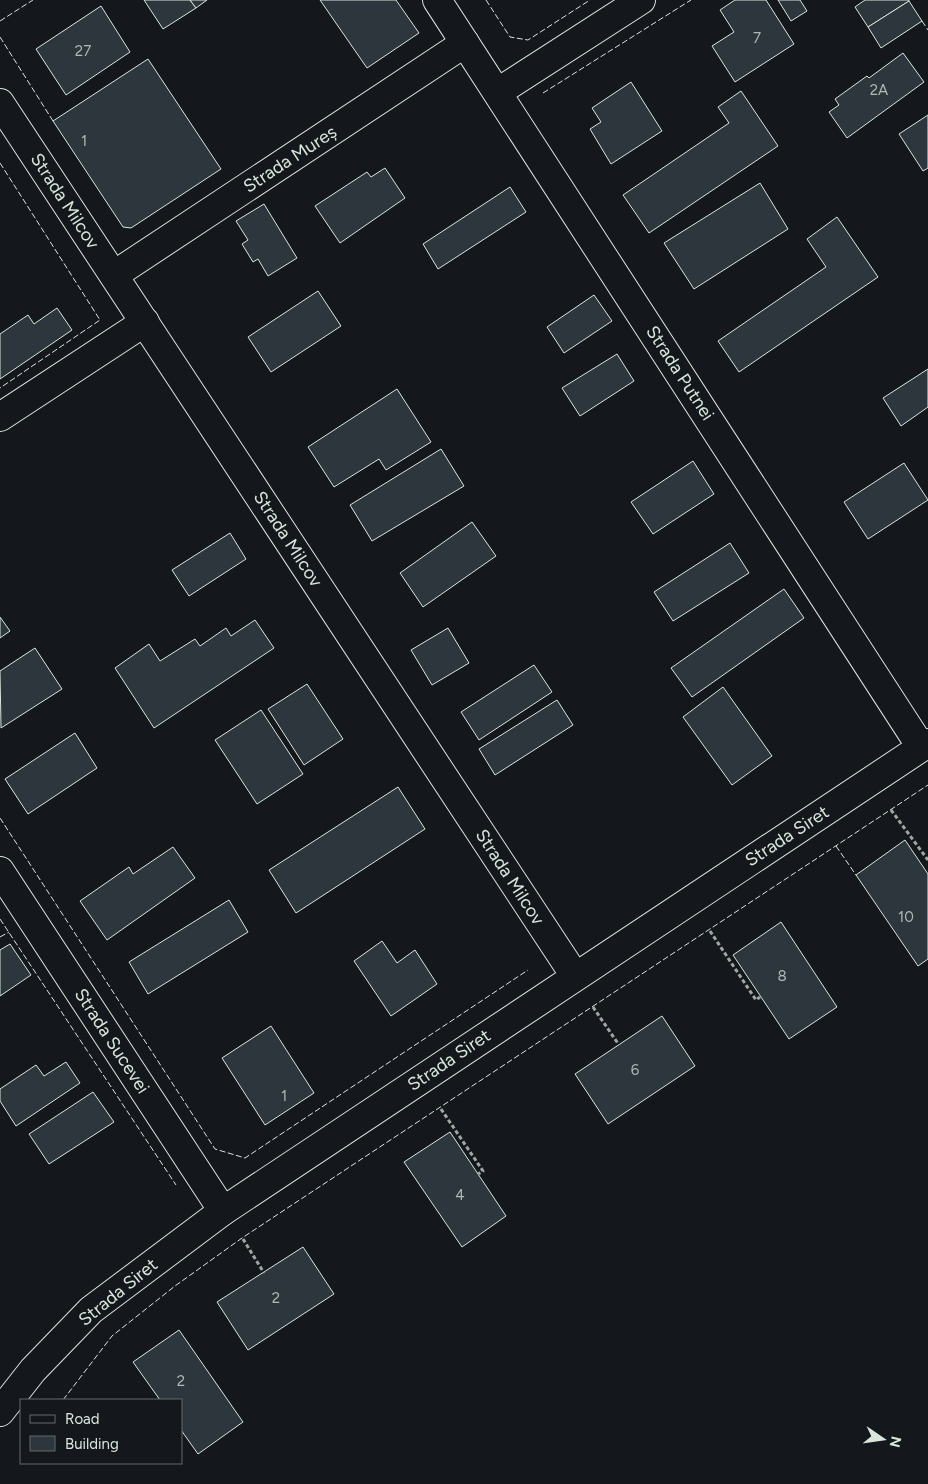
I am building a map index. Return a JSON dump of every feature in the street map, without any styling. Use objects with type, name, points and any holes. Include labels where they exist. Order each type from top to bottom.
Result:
[{"type":"street","name":"Strada Putnei","points":[[437,0],[925,745]]},
{"type":"street","points":[[498,92],[640,0]]},
{"type":"street","name":"Strada Mureș","points":[[114,275],[465,43]]},
{"type":"street","name":"Strada Milcov","points":[[0,102],[575,976]]},
{"type":"street","points":[[0,418],[145,322]]},
{"type":"street","name":"Strada Siret","points":[[0,1412],[32,1370],[91,1310],[224,1211],[925,745]]},
{"type":"street","name":"Strada Sucevei","points":[[0,871],[224,1211]]},
{"type":"path","points":[[891,810],[928,860]]},
{"type":"path","points":[[709,930],[756,1000],[760,997]]},
{"type":"path","points":[[593,1007],[619,1045]]},
{"type":"path","points":[[441,1109],[483,1171],[478,1174]]},
{"type":"path","points":[[242,1238],[264,1272]]},
{"type":"building","points":[[144,0],[190,0],[196,8],[163,29]]},
{"type":"building","points":[[190,0],[207,0],[196,8]]},
{"type":"building","points":[[320,0],[396,0],[419,33],[367,68]]},
{"type":"building","points":[[735,0],[766,0],[794,44],[735,82],[712,46],[734,32],[720,10]]},
{"type":"building","points":[[778,0],[800,0],[807,11],[791,21]]},
{"type":"building","points":[[865,0],[909,1],[868,27],[855,7]]},
{"type":"building","points":[[909,1],[922,21],[881,48],[868,27]]},
{"type":"building","points":[[101,6],[130,52],[66,95],[36,49]]},
{"type":"building","points":[[903,53],[924,82],[847,138],[829,112],[839,105],[835,99],[867,76],[869,78]]},
{"type":"building","points":[[148,59],[221,169],[131,228],[123,227],[53,121]]},
{"type":"building","points":[[631,82],[662,131],[611,164],[590,129],[601,122],[592,108]]},
{"type":"building","points":[[741,91],[778,146],[649,233],[623,195],[729,123],[718,107]]},
{"type":"building","points":[[928,115],[928,168],[923,171],[899,134]]},
{"type":"building","points":[[385,168],[405,198],[340,243],[315,206],[367,172],[371,177]]},
{"type":"building","points":[[760,183],[788,229],[694,289],[664,243]]},
{"type":"building","points":[[510,187],[526,212],[438,269],[423,244]]},
{"type":"building","points":[[264,204],[297,258],[268,276],[258,259],[253,262],[242,244],[248,240],[236,221]]},
{"type":"building","points":[[837,217],[878,277],[739,372],[718,341],[826,267],[807,239]]},
{"type":"building","points":[[318,291],[341,326],[271,372],[248,337]]},
{"type":"building","points":[[594,295],[612,321],[564,353],[547,327]]},
{"type":"building","points":[[57,308],[72,330],[0,379],[0,334],[28,315],[34,324]]},
{"type":"building","points":[[617,354],[634,381],[580,416],[562,388]]},
{"type":"building","points":[[928,369],[928,407],[901,426],[883,398]]},
{"type":"building","points":[[397,389],[431,442],[386,470],[379,459],[334,487],[308,447]]},
{"type":"building","points":[[441,449],[464,486],[372,541],[350,505]]},
{"type":"building","points":[[693,461],[714,494],[653,534],[631,502]]},
{"type":"building","points":[[904,463],[928,500],[868,539],[844,502]]},
{"type":"building","points":[[472,522],[496,556],[423,607],[400,573]]},
{"type":"building","points":[[230,533],[246,559],[189,596],[172,570]]},
{"type":"building","points":[[730,543],[749,573],[673,621],[654,592]]},
{"type":"building","points":[[784,589],[804,618],[692,697],[671,668]]},
{"type":"building","points":[[0,617],[10,631],[0,638]]},
{"type":"building","points":[[255,620],[274,648],[154,728],[115,668],[149,644],[160,661],[195,639],[200,646],[226,628],[231,636]]},
{"type":"building","points":[[448,628],[469,663],[432,685],[411,650]]},
{"type":"building","points":[[35,648],[62,689],[1,728],[0,671]]},
{"type":"building","points":[[534,665],[552,692],[479,740],[461,712]]},
{"type":"building","points":[[307,684],[343,739],[304,765],[268,709]]},
{"type":"building","points":[[723,687],[772,756],[732,785],[683,717]]},
{"type":"building","points":[[557,700],[573,725],[495,775],[479,749]]},
{"type":"building","points":[[261,710],[303,774],[257,804],[215,740]]},
{"type":"building","points":[[75,733],[97,768],[28,814],[5,779]]},
{"type":"building","points":[[398,787],[425,829],[296,913],[269,870]]},
{"type":"building","points":[[905,840],[928,874],[928,959],[918,966],[856,875]]},
{"type":"building","points":[[173,847],[195,878],[107,940],[80,901],[129,867],[133,874]]},
{"type":"building","points":[[229,900],[248,932],[148,994],[129,962]]},
{"type":"building","points":[[781,922],[837,1007],[789,1039],[733,955]]},
{"type":"building","points":[[382,941],[397,963],[415,950],[437,984],[391,1016],[354,961]]},
{"type":"building","points":[[10,944],[31,975],[0,996],[0,950]]},
{"type":"building","points":[[662,1016],[695,1066],[608,1124],[575,1074]]},
{"type":"building","points":[[271,1026],[314,1093],[265,1125],[222,1058]]},
{"type":"building","points":[[66,1062],[80,1083],[16,1126],[0,1101],[0,1089],[36,1065],[44,1076]]},
{"type":"building","points":[[93,1092],[114,1122],[49,1164],[29,1134]]},
{"type":"building","points":[[450,1132],[506,1216],[462,1247],[404,1162]]},
{"type":"building","points":[[303,1247],[334,1294],[248,1350],[217,1302]]},
{"type":"building","points":[[179,1330],[243,1422],[198,1454],[182,1431],[182,1399],[159,1399],[133,1362]]},
{"type":"fence","points":[[0,21],[33,0]]},
{"type":"fence","points":[[486,0],[510,37],[528,40],[590,0]]},
{"type":"fence","points":[[543,93],[691,0]]},
{"type":"fence","points":[[922,21],[928,30]]},
{"type":"fence","points":[[0,37],[53,121]]},
{"type":"fence","points":[[0,163],[100,320],[0,388]]},
{"type":"fence","points":[[64,1399],[112,1336],[175,1286],[242,1238],[928,785]]},
{"type":"fence","points":[[0,818],[215,1149],[245,1158],[528,970]]},
{"type":"fence","points":[[836,846],[856,875]]},
{"type":"fence","points":[[0,919],[176,1185]]},
{"type":"fence","points":[[0,937],[9,932]]}]
